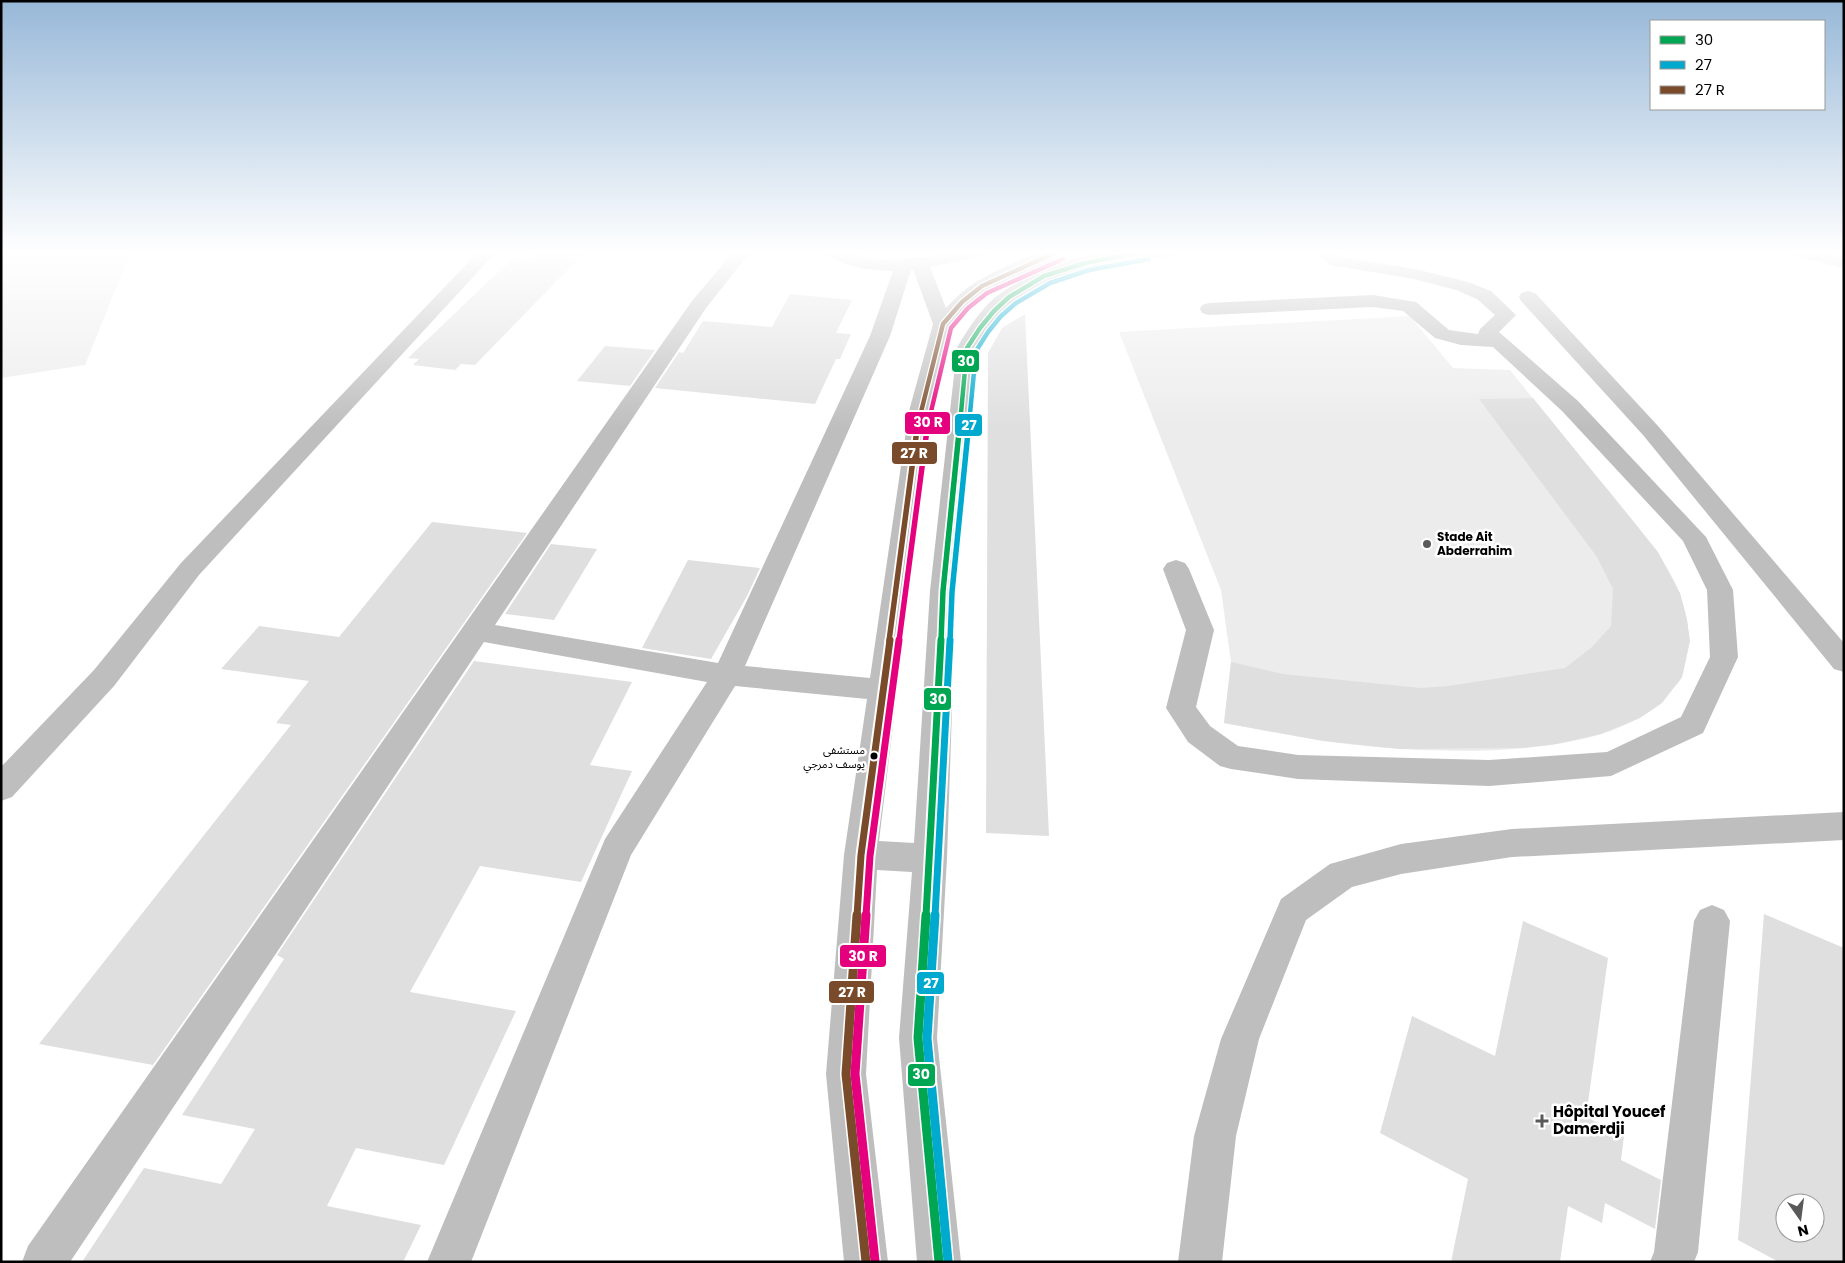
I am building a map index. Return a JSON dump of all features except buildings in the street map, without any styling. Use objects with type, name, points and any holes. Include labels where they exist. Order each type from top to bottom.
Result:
[{"type":"street","points":[[1,788],[104,678],[190,570],[432,310]]},
{"type":"street","points":[[44,1262],[697,310]]},
{"type":"street","points":[[449,1262],[617,849],[726,675],[892,310]]},
{"type":"street","points":[[936,310],[943,324]]},
{"type":"street","points":[[866,1262],[846,1074],[861,854],[920,411],[943,324],[955,310]]},
{"type":"street","points":[[939,1262],[918,1038],[930,858],[943,590],[967,348],[982,323],[993,310]]},
{"type":"street","points":[[1414,310],[1442,334],[1461,339],[1499,342]]},
{"type":"street","points":[[1176,569],[1200,630],[1181,708],[1199,734],[1231,758],[1298,767],[1490,772],[1601,765],[1611,764],[1692,725],[1724,657],[1720,590],[1694,537],[1570,406],[1487,333],[1506,315],[1500,310]]},
{"type":"street","points":[[1541,310],[1586,356],[1674,458],[1844,662]]},
{"type":"street","points":[[476,631],[726,675],[884,690]]},
{"type":"street","points":[[1200,1262],[1216,1136],[1240,1039],[1293,910],[1342,875],[1402,859],[1512,844],[1844,826]]},
{"type":"street","points":[[861,854],[930,858]]},
{"type":"street","points":[[1672,1262],[1676,1252],[1712,921]]},
{"type":"shaded area","points":[[1,310],[107,310],[85,365],[1,378]]},
{"type":"shaded area","name":"Stade Ait Abderrahim","points":[[1410,316],[1453,368],[1510,370],[1658,553],[1680,594],[1688,627],[1688,651],[1680,681],[1649,712],[1619,728],[1584,739],[1546,746],[1468,751],[1401,749],[1357,745],[1224,723],[1231,662],[1221,590],[1119,332]]},
{"type":"transit line","points":[[866,1262],[846,1074],[861,855],[920,411],[943,324],[955,310]]},
{"type":"transit line","points":[[875,1261],[855,1074],[870,856],[929,413],[951,328],[966,310]]},
{"type":"transit line","name":"30","points":[[939,1262],[918,1038],[930,858],[943,591],[967,348],[995,310]]},
{"type":"transit line","name":"27","points":[[948,1261],[927,1038],[939,858],[952,592],[976,351],[988,332],[1008,310]]},
{"type":"place","name":"Stade Ait Abderrahim","points":[[1427,544]]},
{"type":"place","name":"مستشفى يوسف دمرجي","points":[[874,756]]},
{"type":"place","name":"Hôpital Youcef Damerdji","points":[[1542,1121]]}]
